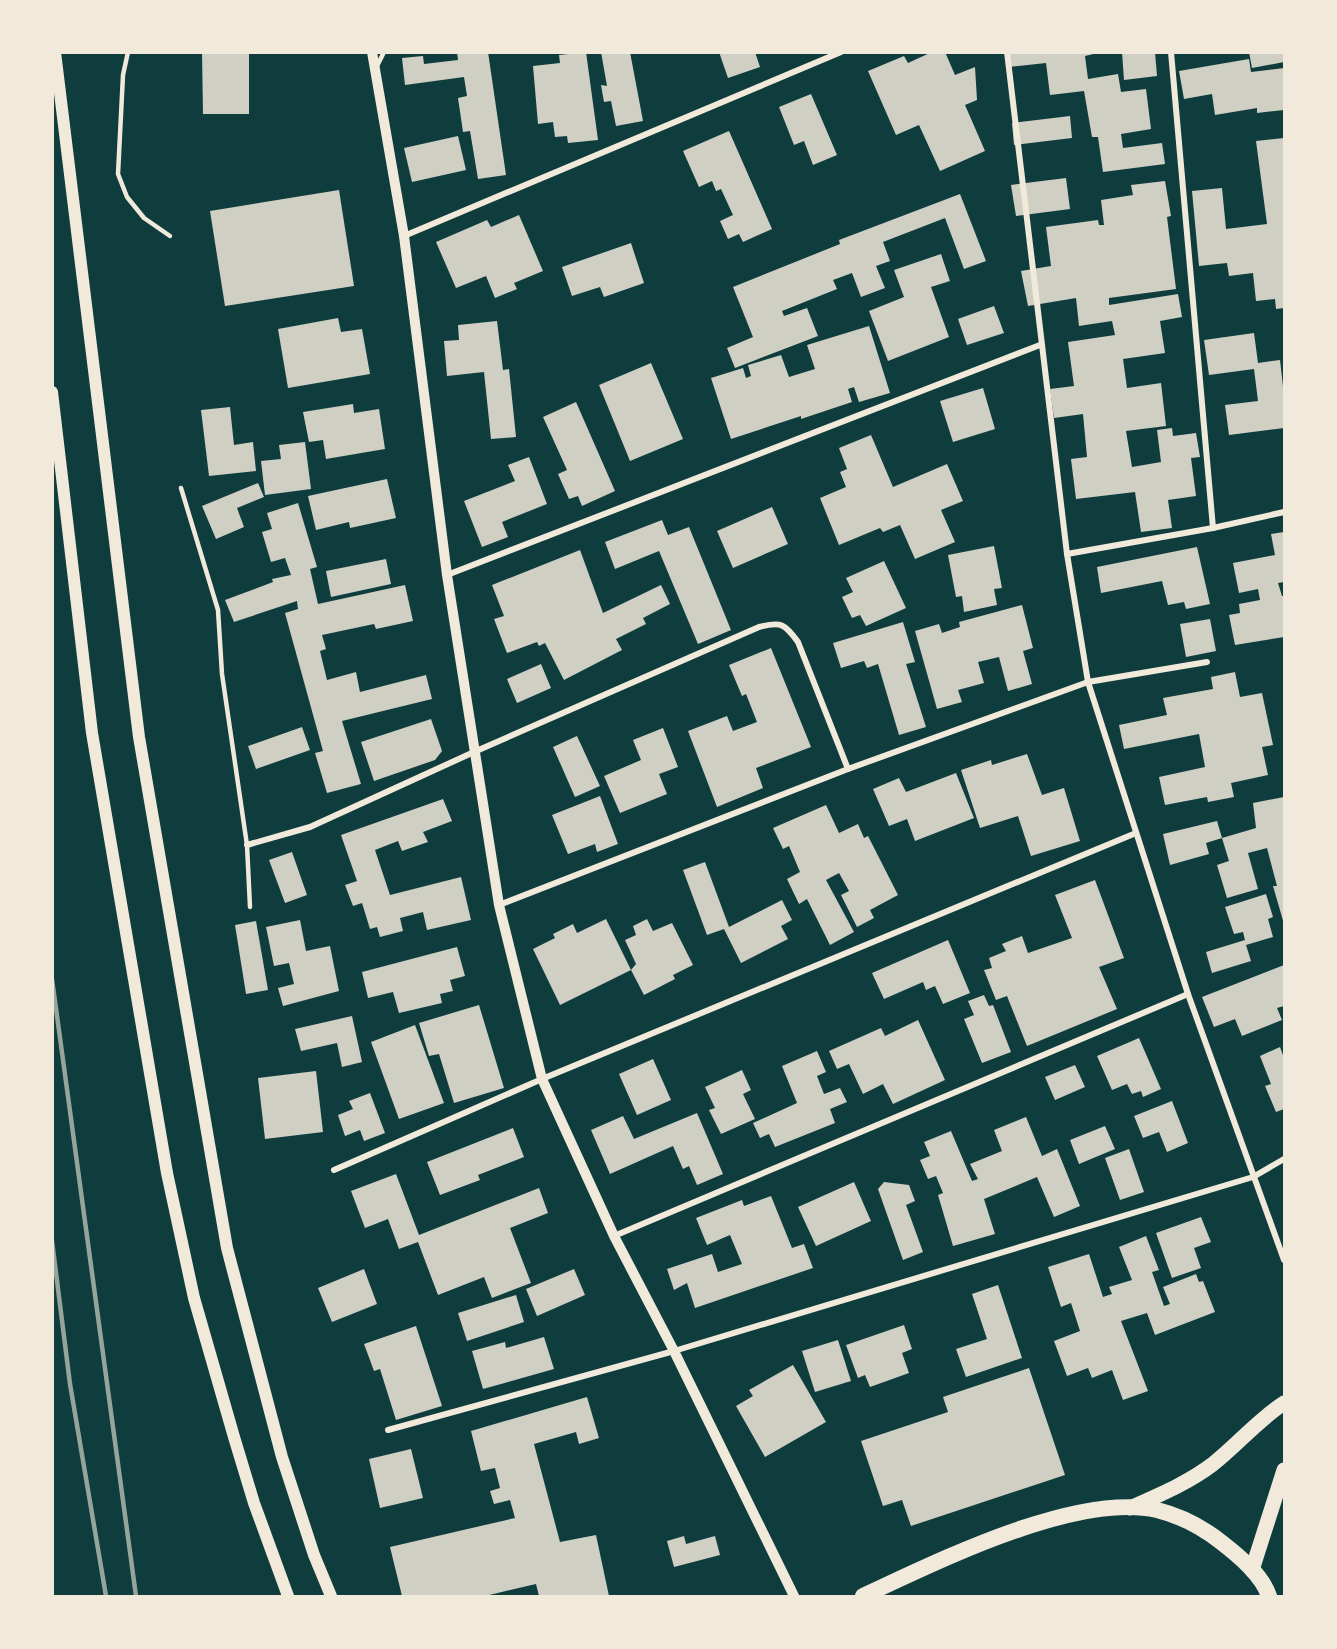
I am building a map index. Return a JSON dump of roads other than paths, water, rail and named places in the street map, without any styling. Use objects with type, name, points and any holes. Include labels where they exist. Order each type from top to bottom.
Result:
[{"type":"highway","points":[[863,1596],[956,1554],[1012,1533],[1066,1516],[1099,1510],[1130,1508],[1155,1510],[1180,1517],[1206,1530],[1252,1570],[1270,1594]]},
{"type":"main road","points":[[55,52],[139,736],[227,1248],[282,1457],[311,1546],[331,1596]]},
{"type":"main road","points":[[52,392],[92,732],[167,1173],[194,1298],[254,1503],[288,1596]]},
{"type":"main road","points":[[1130,1508],[1195,1476],[1284,1403]]},
{"type":"main road","points":[[1252,1570],[1284,1470]]},
{"type":"street","points":[[372,52],[404,236],[447,575],[499,905],[542,1079],[614,1236],[674,1351],[794,1596]]},
{"type":"street","points":[[404,236],[841,52]]},
{"type":"street","points":[[1007,52],[1040,345],[1067,554],[1088,682],[1188,994],[1284,1260]]},
{"type":"street","points":[[1171,52],[1213,528]]},
{"type":"street","points":[[447,575],[1040,345]]},
{"type":"street","points":[[1067,554],[1213,528],[1284,512]]},
{"type":"street","points":[[247,845],[310,827],[474,752],[759,627],[775,623],[785,626],[798,642],[848,769]]},
{"type":"street","points":[[499,905],[848,769],[1088,682],[1207,662]]},
{"type":"street","points":[[334,1170],[542,1079],[1136,832]]},
{"type":"street","points":[[614,1236],[1188,994]]},
{"type":"street","points":[[388,1430],[674,1351],[1253,1177],[1284,1159]]},
{"type":"lane","points":[[128,52],[123,75],[118,174],[126,198],[144,218],[170,236]]},
{"type":"lane","points":[[375,70],[384,52]]},
{"type":"lane","points":[[181,488],[218,610],[222,674],[247,845],[250,907]]},
{"type":"railway","points":[[52,979],[136,1596]]},
{"type":"railway","points":[[52,1241],[70,1384],[106,1596]]}]
